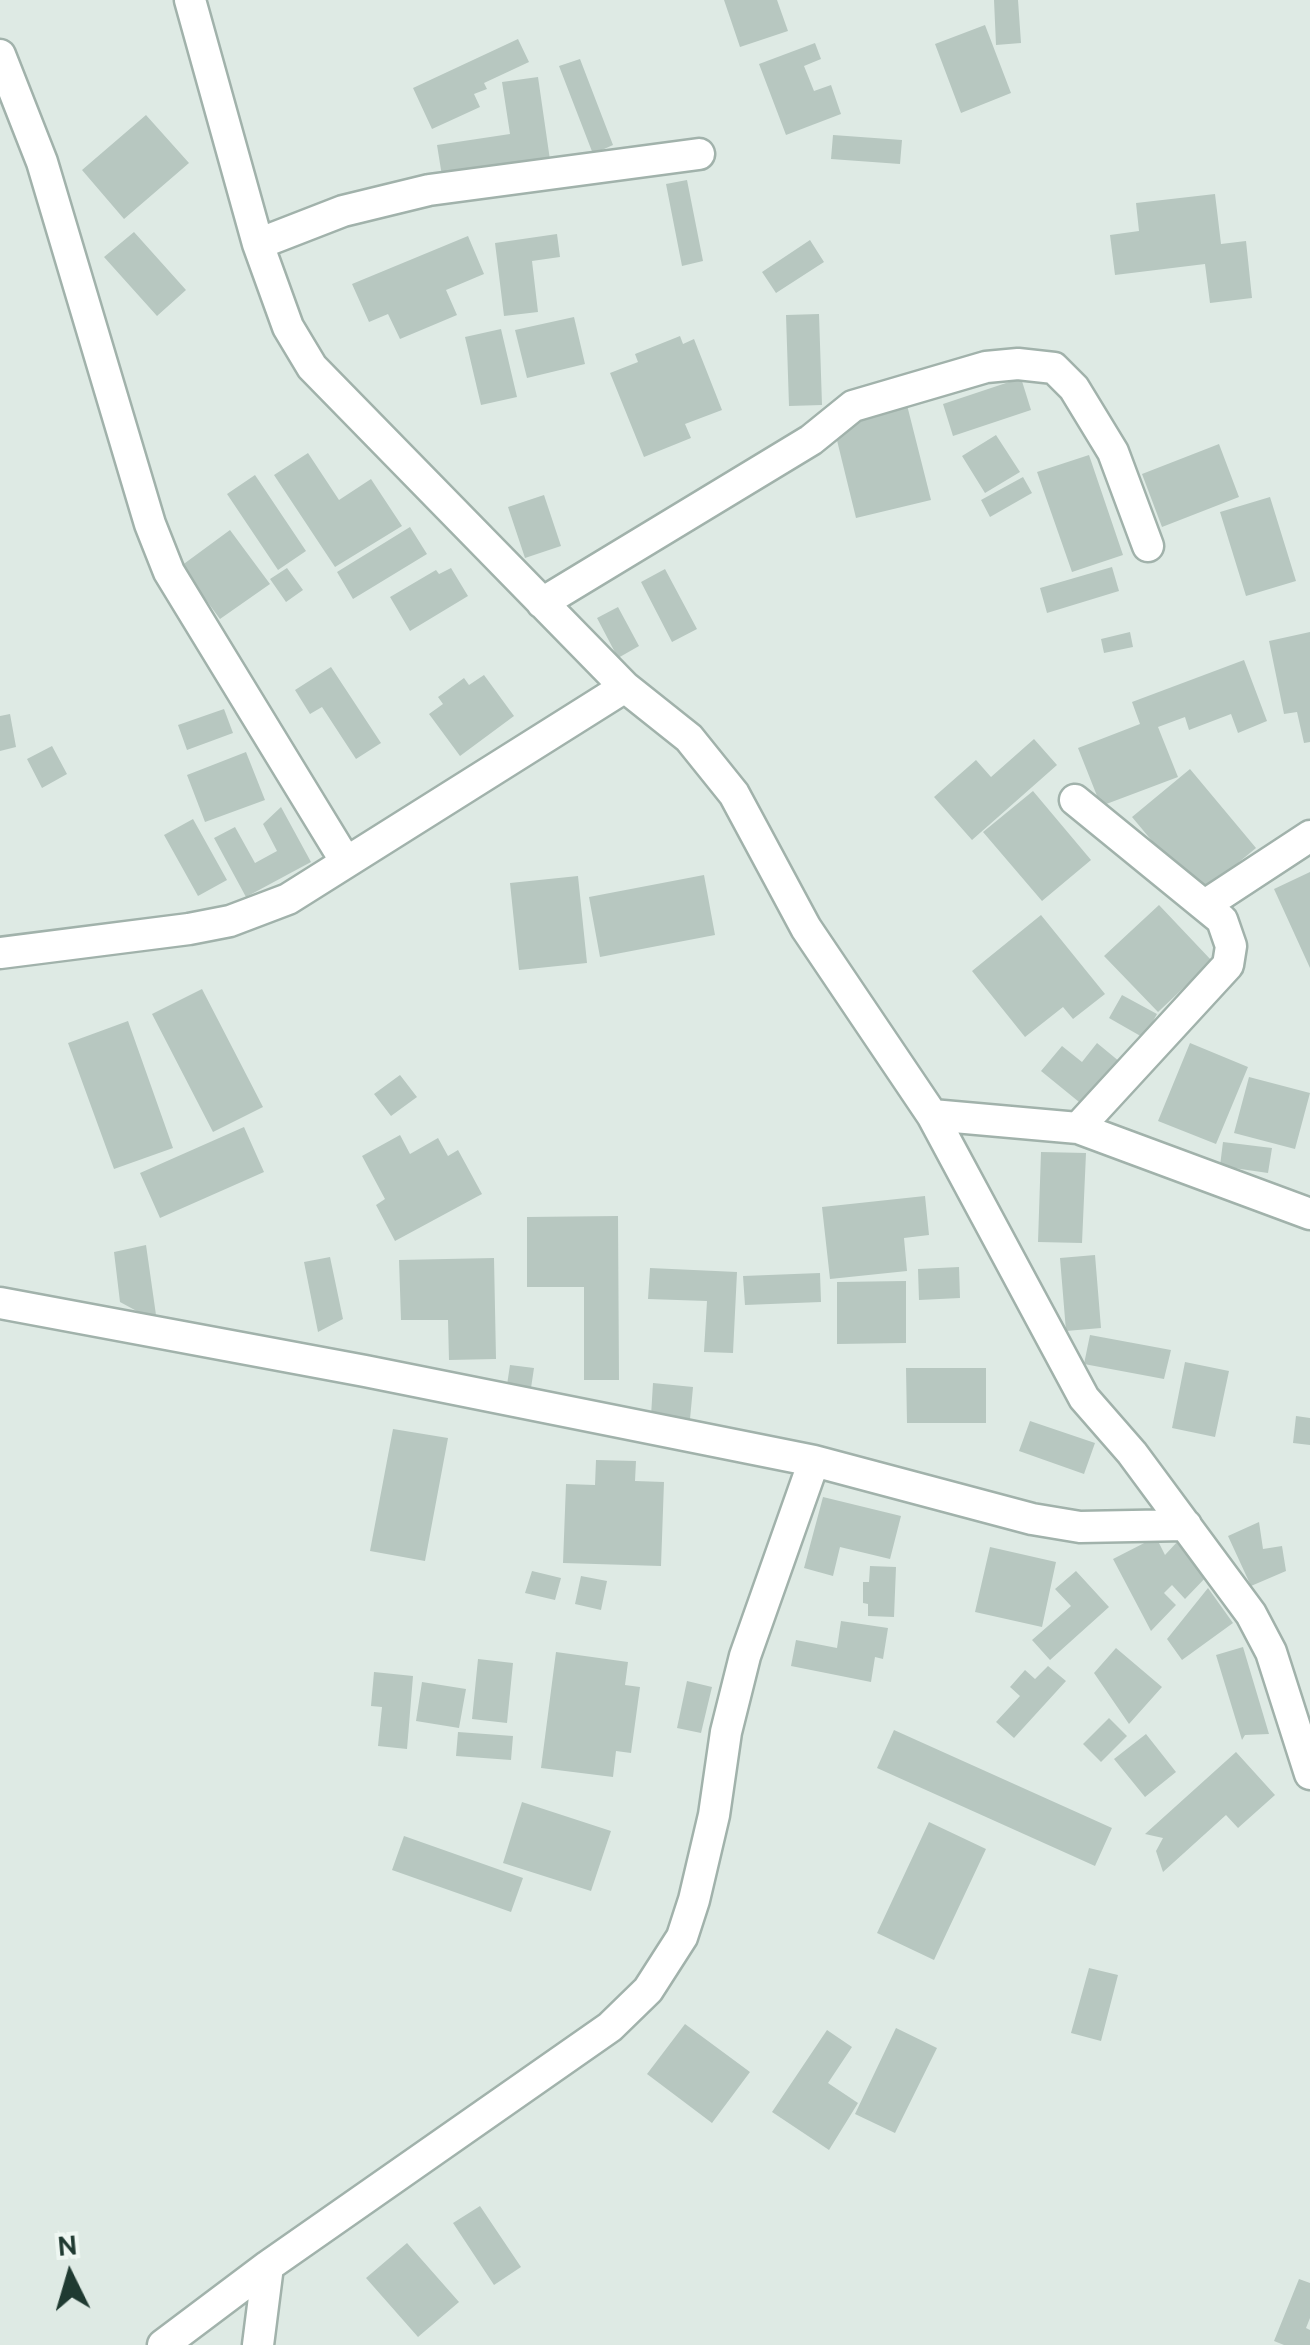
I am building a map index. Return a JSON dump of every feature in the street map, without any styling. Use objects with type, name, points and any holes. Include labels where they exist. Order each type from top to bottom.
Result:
[{"type":"street","points":[[190,0],[258,244],[288,326],[312,368],[625,687],[690,738],[734,794],[806,928],[932,1115],[1084,1398],[1132,1453],[1251,1614],[1271,1652],[1310,1774]]},
{"type":"street","points":[[0,55],[42,162],[150,524],[169,572],[346,862]]},
{"type":"street","points":[[258,244],[343,211],[412,194],[698,154]]},
{"type":"street","points":[[542,602],[812,440],[852,406],[986,367],[1018,364],[1054,368],[1074,388],[1113,452],[1148,546]]},
{"type":"street","points":[[0,953],[189,929],[230,921],[288,899],[625,687]]},
{"type":"street","points":[[1075,800],[1222,920],[1231,946],[1228,965],[1078,1128]]},
{"type":"street","points":[[1205,905],[1310,836]]},
{"type":"street","points":[[932,1115],[1078,1128],[1310,1214]]},
{"type":"street","points":[[0,1303],[365,1371],[814,1462],[1032,1519],[1080,1527],[1186,1525]]},
{"type":"street","points":[[163,2345],[268,2266],[610,2027],[648,1990],[682,1937],[694,1900],[714,1814],[726,1732],[745,1656],[814,1462]]},
{"type":"street","points":[[258,2345],[268,2266]]},
{"type":"building","points":[[724,0],[777,0],[788,31],[740,47]]},
{"type":"building","points":[[994,0],[1018,0],[1021,43],[996,45]]},
{"type":"building","points":[[985,25],[1011,93],[961,113],[935,44]]},
{"type":"building","points":[[518,39],[529,62],[484,83],[487,89],[474,94],[480,107],[432,129],[413,88]]},
{"type":"building","points":[[815,43],[821,59],[804,66],[814,91],[831,85],[841,114],[786,135],[759,64]]},
{"type":"building","points":[[580,59],[613,145],[593,154],[559,66]]},
{"type":"building","points":[[538,77],[550,160],[442,176],[437,145],[510,134],[502,82]]},
{"type":"building","points":[[146,115],[189,163],[124,219],[82,170]]},
{"type":"building","points":[[833,135],[902,140],[900,164],[831,159]]},
{"type":"building","points":[[687,180],[703,261],[682,266],[666,184]]},
{"type":"building","points":[[1215,194],[1221,244],[1246,241],[1252,298],[1210,303],[1205,264],[1115,275],[1110,235],[1139,231],[1136,203]]},
{"type":"building","points":[[134,232],[186,290],[157,316],[104,257]]},
{"type":"building","points":[[557,234],[560,257],[532,261],[538,312],[504,316],[495,243]]},
{"type":"building","points":[[468,236],[484,274],[446,290],[457,315],[400,339],[388,314],[369,322],[352,284]]},
{"type":"building","points":[[810,240],[824,262],[776,293],[762,272]]},
{"type":"building","points":[[819,314],[822,405],[789,406],[786,315]]},
{"type":"building","points":[[574,317],[585,364],[527,378],[515,330]]},
{"type":"building","points":[[501,329],[517,397],[481,405],[465,337]]},
{"type":"building","points":[[680,336],[683,344],[694,339],[722,410],[685,424],[691,438],[644,457],[610,373],[638,362],[635,354]]},
{"type":"building","points":[[1021,378],[1031,410],[953,436],[943,404]]},
{"type":"building","points":[[907,405],[931,500],[856,518],[833,424]]},
{"type":"building","points":[[996,435],[1020,472],[985,493],[962,456]]},
{"type":"building","points":[[1219,444],[1239,497],[1162,527],[1142,474]]},
{"type":"building","points":[[308,453],[339,500],[371,479],[402,526],[335,567],[274,475]]},
{"type":"building","points":[[1089,455],[1123,555],[1072,572],[1037,472]]},
{"type":"building","points":[[255,475],[306,551],[278,570],[227,494]]},
{"type":"building","points":[[1023,477],[1032,493],[990,517],[981,500]]},
{"type":"building","points":[[544,495],[561,546],[525,558],[508,507]]},
{"type":"building","points":[[1270,497],[1296,581],[1246,596],[1220,512]]},
{"type":"building","points":[[410,527],[427,554],[353,599],[337,572]]},
{"type":"building","points":[[230,530],[270,584],[220,619],[181,566]]},
{"type":"building","points":[[1112,567],[1119,591],[1047,613],[1040,588]]},
{"type":"building","points":[[287,568],[303,590],[286,602],[270,579]]},
{"type":"building","points":[[451,568],[468,596],[410,631],[390,597],[436,570],[439,574]]},
{"type":"building","points":[[665,569],[697,629],[672,642],[641,582]]},
{"type":"building","points":[[618,607],[639,646],[618,658],[597,618]]},
{"type":"building","points":[[1130,632],[1133,647],[1104,653],[1101,639]]},
{"type":"building","points":[[1310,632],[1310,742],[1304,743],[1297,712],[1284,714],[1269,641]]},
{"type":"building","points":[[1244,660],[1267,721],[1238,733],[1231,714],[1189,730],[1185,717],[1158,727],[1178,777],[1101,806],[1078,748],[1140,724],[1132,702]]},
{"type":"building","points":[[331,667],[381,743],[356,759],[322,707],[310,714],[295,690]]},
{"type":"building","points":[[484,675],[514,716],[460,756],[429,714],[443,704],[438,697],[464,678],[469,685]]},
{"type":"building","points":[[224,709],[233,733],[187,750],[178,725]]},
{"type":"building","points":[[10,714],[16,747],[0,751],[0,716]]},
{"type":"building","points":[[1034,739],[1057,765],[972,840],[934,797],[976,760],[991,777]]},
{"type":"building","points":[[52,746],[67,774],[42,788],[27,759]]},
{"type":"building","points":[[246,752],[265,800],[205,822],[187,775]]},
{"type":"building","points":[[1190,769],[1256,848],[1198,896],[1132,817]]},
{"type":"building","points":[[1033,791],[1091,860],[1042,901],[983,832]]},
{"type":"building","points":[[281,807],[311,862],[246,897],[214,838],[235,827],[255,863],[277,851],[263,824]]},
{"type":"building","points":[[193,819],[227,880],[198,896],[164,835]]},
{"type":"building","points":[[1310,872],[1310,968],[1274,889]]},
{"type":"building","points":[[704,875],[715,935],[600,957],[589,897]]},
{"type":"building","points":[[578,876],[587,963],[519,970],[510,883]]},
{"type":"building","points":[[1159,905],[1212,961],[1158,1012],[1104,956]]},
{"type":"building","points":[[1041,915],[1105,994],[1073,1019],[1063,1007],[1025,1037],[972,971]]},
{"type":"building","points":[[202,989],[263,1107],[213,1132],[152,1014]]},
{"type":"building","points":[[1122,995],[1157,1014],[1144,1038],[1109,1018]]},
{"type":"building","points":[[128,1021],[173,1148],[114,1169],[68,1043]]},
{"type":"building","points":[[1097,1043],[1120,1062],[1084,1106],[1041,1071],[1062,1046],[1082,1062]]},
{"type":"building","points":[[1190,1043],[1248,1067],[1216,1144],[1158,1121]]},
{"type":"building","points":[[400,1075],[417,1097],[391,1116],[374,1094]]},
{"type":"building","points":[[1249,1077],[1310,1093],[1295,1149],[1234,1133]]},
{"type":"building","points":[[244,1127],[264,1172],[160,1218],[140,1173]]},
{"type":"building","points":[[400,1135],[410,1154],[438,1138],[448,1156],[458,1150],[482,1194],[395,1241],[376,1205],[385,1199],[362,1156]]},
{"type":"building","points":[[1223,1142],[1272,1148],[1268,1173],[1220,1166]]},
{"type":"building","points":[[1041,1152],[1086,1153],[1082,1243],[1038,1242]]},
{"type":"building","points":[[925,1196],[929,1235],[904,1238],[907,1271],[830,1279],[822,1207]]},
{"type":"building","points":[[618,1216],[619,1380],[584,1380],[584,1287],[527,1287],[527,1217]]},
{"type":"building","points":[[146,1245],[157,1322],[120,1302],[114,1252]]},
{"type":"building","points":[[1095,1255],[1101,1328],[1066,1331],[1060,1258]]},
{"type":"building","points":[[330,1257],[343,1319],[318,1332],[304,1262]]},
{"type":"building","points":[[494,1258],[496,1359],[449,1360],[448,1320],[401,1320],[399,1260]]},
{"type":"building","points":[[959,1267],[960,1298],[919,1300],[918,1269]]},
{"type":"building","points":[[650,1268],[737,1272],[733,1353],[704,1352],[707,1301],[648,1299]]},
{"type":"building","points":[[820,1273],[821,1302],[745,1305],[743,1276]]},
{"type":"building","points":[[906,1281],[906,1343],[837,1344],[837,1282]]},
{"type":"building","points":[[1090,1335],[1171,1350],[1164,1379],[1084,1364]]},
{"type":"building","points":[[1185,1362],[1229,1371],[1215,1437],[1172,1428]]},
{"type":"building","points":[[510,1365],[534,1368],[531,1388],[507,1385]]},
{"type":"building","points":[[906,1368],[986,1368],[986,1423],[907,1423]]},
{"type":"building","points":[[653,1383],[693,1387],[690,1419],[651,1416]]},
{"type":"building","points":[[1296,1416],[1310,1418],[1310,1445],[1293,1443]]},
{"type":"building","points":[[1030,1421],[1095,1443],[1084,1474],[1019,1451]]},
{"type":"building","points":[[393,1429],[448,1438],[425,1561],[370,1551]]},
{"type":"building","points":[[596,1460],[636,1461],[635,1481],[664,1482],[661,1566],[563,1563],[566,1484],[595,1485]]},
{"type":"building","points":[[823,1497],[901,1516],[890,1559],[840,1547],[833,1576],[804,1568]]},
{"type":"building","points":[[1259,1522],[1263,1549],[1282,1546],[1286,1571],[1251,1586],[1228,1536]]},
{"type":"building","points":[[1156,1537],[1165,1555],[1178,1541],[1210,1573],[1185,1599],[1172,1585],[1164,1593],[1176,1605],[1151,1631],[1113,1559]]},
{"type":"building","points":[[990,1547],[1056,1562],[1042,1627],[975,1612]]},
{"type":"building","points":[[870,1566],[896,1567],[894,1617],[868,1616],[868,1604],[863,1603],[863,1582],[869,1582]]},
{"type":"building","points":[[532,1571],[561,1578],[555,1600],[525,1593]]},
{"type":"building","points":[[1076,1571],[1109,1607],[1050,1660],[1032,1640],[1071,1606],[1055,1589]]},
{"type":"building","points":[[581,1576],[607,1581],[601,1610],[575,1604]]},
{"type":"building","points":[[1208,1588],[1233,1623],[1182,1660],[1167,1639]]},
{"type":"building","points":[[841,1621],[888,1628],[883,1659],[875,1657],[871,1682],[791,1666],[796,1640],[837,1648]]},
{"type":"building","points":[[1243,1647],[1269,1734],[1245,1735],[1242,1740],[1216,1655]]},
{"type":"building","points":[[1116,1648],[1162,1687],[1129,1724],[1094,1673]]},
{"type":"building","points":[[556,1652],[628,1662],[625,1685],[640,1687],[631,1753],[616,1751],[613,1777],[541,1768]]},
{"type":"building","points":[[478,1659],[513,1663],[507,1723],[472,1719]]},
{"type":"building","points":[[1048,1666],[1066,1681],[1014,1738],[996,1722],[1020,1696],[1010,1687],[1025,1670],[1035,1679]]},
{"type":"building","points":[[374,1672],[413,1676],[407,1749],[378,1746],[382,1707],[371,1706]]},
{"type":"building","points":[[687,1681],[712,1687],[701,1733],[677,1728]]},
{"type":"building","points":[[422,1682],[466,1689],[459,1728],[416,1721]]},
{"type":"building","points":[[1109,1718],[1127,1736],[1101,1762],[1083,1744]]},
{"type":"building","points":[[894,1730],[1112,1828],[1095,1866],[877,1768]]},
{"type":"building","points":[[458,1732],[513,1736],[511,1760],[456,1756]]},
{"type":"building","points":[[1146,1734],[1176,1772],[1145,1797],[1114,1759]]},
{"type":"building","points":[[1236,1752],[1275,1795],[1238,1828],[1226,1815],[1163,1872],[1156,1851],[1163,1838],[1145,1834]]},
{"type":"building","points":[[522,1802],[611,1831],[591,1891],[503,1863]]},
{"type":"building","points":[[929,1822],[986,1849],[934,1960],[877,1933]]},
{"type":"building","points":[[404,1836],[523,1878],[511,1912],[392,1870]]},
{"type":"building","points":[[1089,1968],[1118,1975],[1101,2041],[1071,2033]]},
{"type":"building","points":[[685,2024],[750,2072],[712,2123],[647,2074]]},
{"type":"building","points":[[896,2028],[937,2048],[895,2133],[855,2114]]},
{"type":"building","points":[[827,2030],[852,2047],[828,2083],[858,2103],[829,2150],[772,2112]]},
{"type":"building","points":[[480,2206],[521,2267],[494,2285],[453,2223]]},
{"type":"building","points":[[407,2243],[459,2302],[418,2337],[366,2278]]},
{"type":"building","points":[[1299,2279],[1310,2283],[1310,2318],[1306,2328],[1310,2330],[1310,2345],[1284,2345],[1274,2341]]}]
